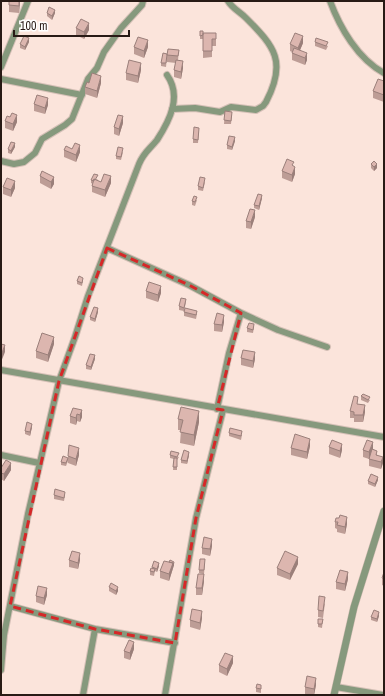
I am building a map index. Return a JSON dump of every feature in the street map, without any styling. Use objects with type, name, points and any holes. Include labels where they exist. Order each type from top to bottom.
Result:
[{"type":"street","points":[[1,67],[28,1]]},
{"type":"street","points":[[1,161],[17,164],[32,156],[42,139],[72,119],[88,79],[97,68],[104,52],[121,28],[142,5],[143,1]]},
{"type":"street","points":[[172,109],[195,108],[220,112],[231,107],[256,110],[263,106],[266,102],[278,69],[274,53],[269,42],[228,1]]},
{"type":"street","points":[[330,1],[349,40],[365,58],[384,73]]},
{"type":"street","points":[[1,670],[4,626],[10,606],[39,463],[59,381],[76,337],[88,296],[144,153],[150,149],[158,138],[172,109],[175,100],[175,92],[173,83],[167,75]]},
{"type":"street","points":[[1,79],[82,95]]},
{"type":"street","points":[[107,248],[189,285],[241,313],[278,330],[327,346]]},
{"type":"street","points":[[166,695],[200,498],[220,410],[229,353],[241,313]]},
{"type":"street","points":[[1,370],[220,410],[346,429],[384,437]]},
{"type":"street","points":[[1,455],[39,463]]},
{"type":"street","points":[[334,695],[354,607],[384,511]]},
{"type":"street","points":[[10,606],[95,629],[175,643]]},
{"type":"street","points":[[82,695],[95,629]]},
{"type":"street","points":[[336,687],[383,695]]},
{"type":"highlighted area","points":[[107,248],[189,285],[241,313],[217,409],[223,410],[196,518],[175,643],[95,629],[10,606],[59,381]]},
{"type":"building","points":[[9,1],[19,1],[19,6],[9,5]]},
{"type":"building","points":[[49,7],[55,10],[52,16],[47,13]]},
{"type":"building","points":[[81,19],[89,23],[84,32],[76,28]]},
{"type":"building","points":[[200,31],[203,31],[203,35],[200,36]]},
{"type":"building","points":[[203,33],[216,33],[216,39],[212,39],[212,51],[203,51]]},
{"type":"building","points":[[295,33],[303,36],[298,48],[290,44]]},
{"type":"building","points":[[24,36],[29,38],[25,47],[20,44]]},
{"type":"building","points":[[138,37],[148,40],[144,51],[134,47]]},
{"type":"building","points":[[316,38],[328,42],[326,46],[315,42]]},
{"type":"building","points":[[294,48],[307,53],[305,58],[292,53]]},
{"type":"building","points":[[168,49],[179,50],[178,56],[167,55]]},
{"type":"building","points":[[163,53],[167,54],[166,63],[161,63]]},
{"type":"building","points":[[129,60],[141,63],[138,76],[126,73]]},
{"type":"building","points":[[176,60],[183,61],[181,72],[174,70]]},
{"type":"building","points":[[92,73],[101,76],[97,91],[85,87],[87,82],[89,83]]},
{"type":"building","points":[[378,79],[384,81],[384,95],[373,91]]},
{"type":"building","points":[[37,95],[48,98],[45,108],[34,104]]},
{"type":"building","points":[[225,111],[232,112],[231,121],[224,120]]},
{"type":"building","points":[[12,113],[17,115],[13,124],[5,121],[7,116],[10,117]]},
{"type":"building","points":[[118,115],[123,116],[119,129],[114,127]]},
{"type":"building","points":[[194,127],[199,128],[198,140],[193,139]]},
{"type":"building","points":[[229,136],[235,137],[232,147],[227,145]]},
{"type":"building","points":[[11,142],[15,143],[11,151],[8,149]]},
{"type":"building","points":[[75,143],[80,145],[76,155],[64,150],[66,146],[72,149]]},
{"type":"building","points":[[118,147],[123,148],[121,157],[116,156]]},
{"type":"building","points":[[287,159],[294,162],[292,165],[295,167],[292,175],[282,171]]},
{"type":"building","points":[[374,161],[377,164],[374,167],[371,164]]},
{"type":"building","points":[[42,171],[54,177],[51,182],[40,176]]},
{"type":"building","points":[[94,174],[98,175],[94,181],[91,180]]},
{"type":"building","points":[[104,174],[111,176],[105,190],[92,186],[94,179],[101,182]]},
{"type":"building","points":[[200,177],[205,178],[203,188],[198,186]]},
{"type":"building","points":[[7,178],[15,181],[11,190],[3,187]]},
{"type":"building","points":[[258,194],[262,195],[259,206],[254,205]]},
{"type":"building","points":[[194,196],[197,197],[195,202],[192,201]]},
{"type":"building","points":[[250,209],[255,210],[251,222],[246,221]]},
{"type":"building","points":[[79,276],[83,278],[82,283],[77,281]]},
{"type":"building","points":[[149,282],[161,286],[158,295],[146,291]]},
{"type":"building","points":[[181,298],[186,299],[184,308],[179,306]]},
{"type":"building","points":[[94,307],[98,308],[95,319],[90,317]]},
{"type":"building","points":[[185,308],[197,311],[196,315],[184,312]]},
{"type":"building","points":[[217,313],[224,315],[222,325],[214,324]]},
{"type":"building","points":[[249,323],[254,324],[253,330],[247,328]]},
{"type":"building","points":[[42,333],[54,337],[48,355],[36,351]]},
{"type":"building","points":[[1,344],[5,345],[1,355]]},
{"type":"building","points":[[243,350],[255,352],[253,361],[241,358]]},
{"type":"building","points":[[90,354],[95,355],[91,367],[86,365]]},
{"type":"building","points":[[363,394],[370,397],[368,400],[361,396]]},
{"type":"building","points":[[354,396],[358,397],[357,404],[365,405],[363,415],[354,415],[354,412],[350,411]]},
{"type":"building","points":[[181,407],[199,411],[194,435],[180,432],[183,420],[178,419]]},
{"type":"building","points":[[73,408],[82,410],[80,415],[77,414],[76,418],[70,416]]},
{"type":"building","points":[[27,422],[32,424],[30,432],[25,431]]},
{"type":"building","points":[[230,428],[242,431],[241,436],[229,433]]},
{"type":"building","points":[[295,434],[310,439],[307,452],[291,448]]},
{"type":"building","points":[[332,440],[342,444],[340,451],[329,447]]},
{"type":"building","points":[[367,440],[373,442],[369,452],[363,450]]},
{"type":"building","points":[[69,445],[79,448],[76,459],[68,456]]},
{"type":"building","points":[[372,449],[377,451],[376,455],[383,457],[381,462],[369,459]]},
{"type":"building","points":[[184,450],[189,452],[187,461],[181,460]]},
{"type":"building","points":[[171,451],[179,453],[177,457],[170,455]]},
{"type":"building","points":[[63,456],[68,458],[66,463],[61,462]]},
{"type":"building","points":[[174,458],[177,458],[177,467],[173,467]]},
{"type":"building","points":[[6,460],[11,463],[4,474],[1,473],[1,468]]},
{"type":"building","points":[[371,474],[378,477],[375,484],[368,481]]},
{"type":"building","points":[[55,489],[65,492],[64,498],[54,495]]},
{"type":"building","points":[[340,515],[347,517],[345,527],[337,525],[338,522],[335,522],[336,518],[339,518]]},
{"type":"building","points":[[204,537],[212,539],[210,549],[202,548]]},
{"type":"building","points":[[72,551],[80,553],[78,563],[69,560]]},
{"type":"building","points":[[285,551],[298,557],[290,574],[277,568]]},
{"type":"building","points":[[200,559],[205,559],[204,570],[199,570]]},
{"type":"building","points":[[154,561],[159,563],[157,569],[152,567]]},
{"type":"building","points":[[164,561],[173,563],[169,574],[160,571]]},
{"type":"building","points":[[151,568],[155,569],[154,572],[150,571]]},
{"type":"building","points":[[340,570],[348,572],[345,584],[336,582]]},
{"type":"building","points":[[198,574],[204,574],[202,588],[196,588]]},
{"type":"building","points":[[111,583],[118,587],[116,591],[109,587]]},
{"type":"building","points":[[38,586],[47,588],[44,598],[36,596]]},
{"type":"building","points":[[319,596],[325,597],[323,611],[318,610]]},
{"type":"building","points":[[192,609],[202,611],[200,623],[190,620]]},
{"type":"building","points":[[374,610],[379,612],[377,619],[371,617]]},
{"type":"building","points":[[318,619],[323,619],[322,624],[318,624]]},
{"type":"building","points":[[129,640],[134,642],[130,653],[124,651]]},
{"type":"building","points":[[225,653],[233,656],[227,669],[219,665]]},
{"type":"building","points":[[307,676],[316,678],[314,689],[305,687]]},
{"type":"building","points":[[257,684],[261,685],[261,689],[256,688]]}]
